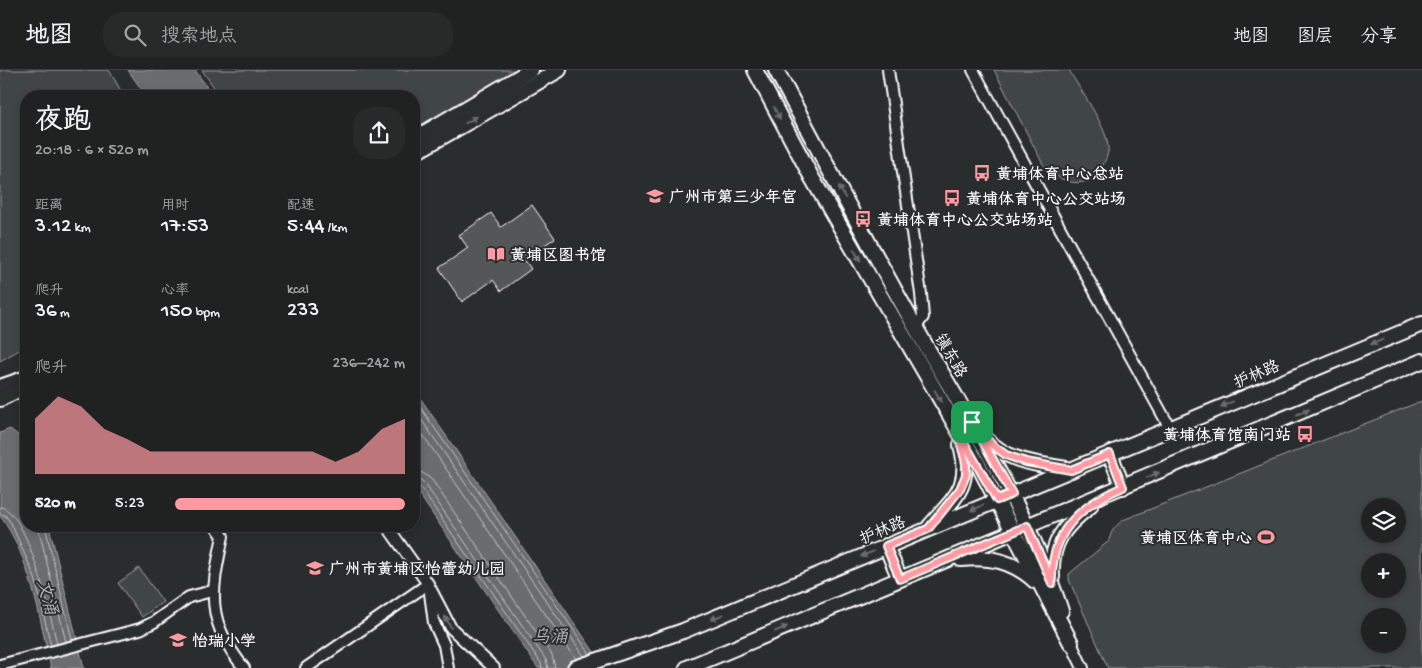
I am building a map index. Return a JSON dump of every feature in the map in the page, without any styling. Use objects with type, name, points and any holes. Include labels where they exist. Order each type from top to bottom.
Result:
[{"type":"main road","points":[[420,135],[531,70]]},
{"type":"main road","points":[[420,150],[559,70]]},
{"type":"main road","name":"镇东路","points":[[755,70],[812,178],[1014,532],[1046,584]]},
{"type":"main road","name":"镇东路","points":[[776,70],[916,327],[1012,494],[1027,526],[1046,584],[1071,643]]},
{"type":"main road","name":"护林路","points":[[575,668],[662,639],[1422,324]]},
{"type":"main road","points":[[687,668],[1422,361]]},
{"type":"main road","points":[[0,387],[20,380]]},
{"type":"main road","points":[[0,399],[20,389]]},
{"type":"main road","points":[[972,422],[992,445],[1006,455],[1026,462],[1071,470]]},
{"type":"main road","points":[[928,529],[952,502],[966,475],[966,463],[957,430]]},
{"type":"main road","points":[[1110,454],[1123,487]]},
{"type":"main road","points":[[947,560],[980,557],[995,559],[1022,568],[1046,584],[1053,553],[1061,534],[1070,521],[1105,495]]},
{"type":"main road","points":[[886,546],[900,579]]},
{"type":"street","points":[[888,70],[921,294],[922,317],[916,327]]},
{"type":"street","points":[[973,70],[1170,428]]},
{"type":"street","points":[[420,156],[440,138]]},
{"type":"street","points":[[220,532],[223,536],[212,591],[217,625],[226,643],[244,668]]},
{"type":"street","points":[[391,532],[428,584],[450,628],[494,668]]},
{"type":"street","points":[[428,584],[434,623],[455,668]]},
{"type":"street","points":[[306,668],[428,584]]},
{"type":"street","points":[[0,665],[140,629],[189,597],[212,591]]},
{"type":"street","points":[[1071,643],[1083,668]]},
{"type":"street","points":[[444,645],[448,668]]},
{"type":"street","points":[[470,647],[485,668]]},
{"type":"shaded area","points":[[0,70],[109,70],[121,90],[20,90],[20,349],[0,361]]},
{"type":"shaded area","points":[[202,70],[519,70],[420,127],[420,90],[216,90]]},
{"type":"shaded area","points":[[994,70],[1069,70],[1098,118],[1106,137],[1108,154],[1097,174],[1083,182],[1074,183],[1057,177],[1043,164]]},
{"type":"shaded area","name":"黄埔区体育中心","points":[[1422,401],[1422,668],[1108,668],[1069,580],[1069,574],[1109,541],[1114,529],[1123,520]]},
{"type":"shaded area","points":[[139,568],[163,602],[142,617],[118,583]]},
{"type":"water","points":[[128,70],[195,70],[209,90],[142,90]]},
{"type":"water","name":"乌涌","points":[[420,398],[605,668],[538,668],[420,496]]},
{"type":"water","name":"文涌","points":[[10,429],[20,436],[20,532],[50,532],[84,668],[51,668],[33,589],[19,549],[0,516],[0,433]]},
{"type":"building","name":"黄埔区图书馆","points":[[532,205],[555,238],[524,259],[531,269],[501,291],[493,280],[462,302],[439,268],[468,248],[459,235],[491,213],[501,227]]},
{"type":"place","name":"黄埔体育中心总站","points":[[982,173]]},
{"type":"place","name":"广州市第三少年宫","points":[[655,196]]},
{"type":"place","name":"黄埔体育中心公交站场","points":[[952,198]]},
{"type":"place","name":"黄埔体育中心公交站场站","points":[[863,219]]},
{"type":"place","name":"黄埔区图书馆","points":[[496,254]]},
{"type":"place","name":"黄埔体育馆南门站","points":[[1305,434]]},
{"type":"place","name":"黄埔区体育中心","points":[[1266,537]]},
{"type":"place","name":"广州市黄埔区怡蕾幼儿园","points":[[315,568]]},
{"type":"place","name":"怡瑞小学","points":[[178,640]]},
{"type":"route","points":[[972,422],[992,445],[1006,455],[1026,462],[1071,470],[1110,454],[1123,487],[1105,495],[1070,521],[1061,534],[1053,553],[1051,564],[1052,583],[1027,526],[900,579],[886,546],[928,529],[952,502],[960,489],[966,475],[966,463],[957,430],[997,500],[1012,494],[972,422]]}]
